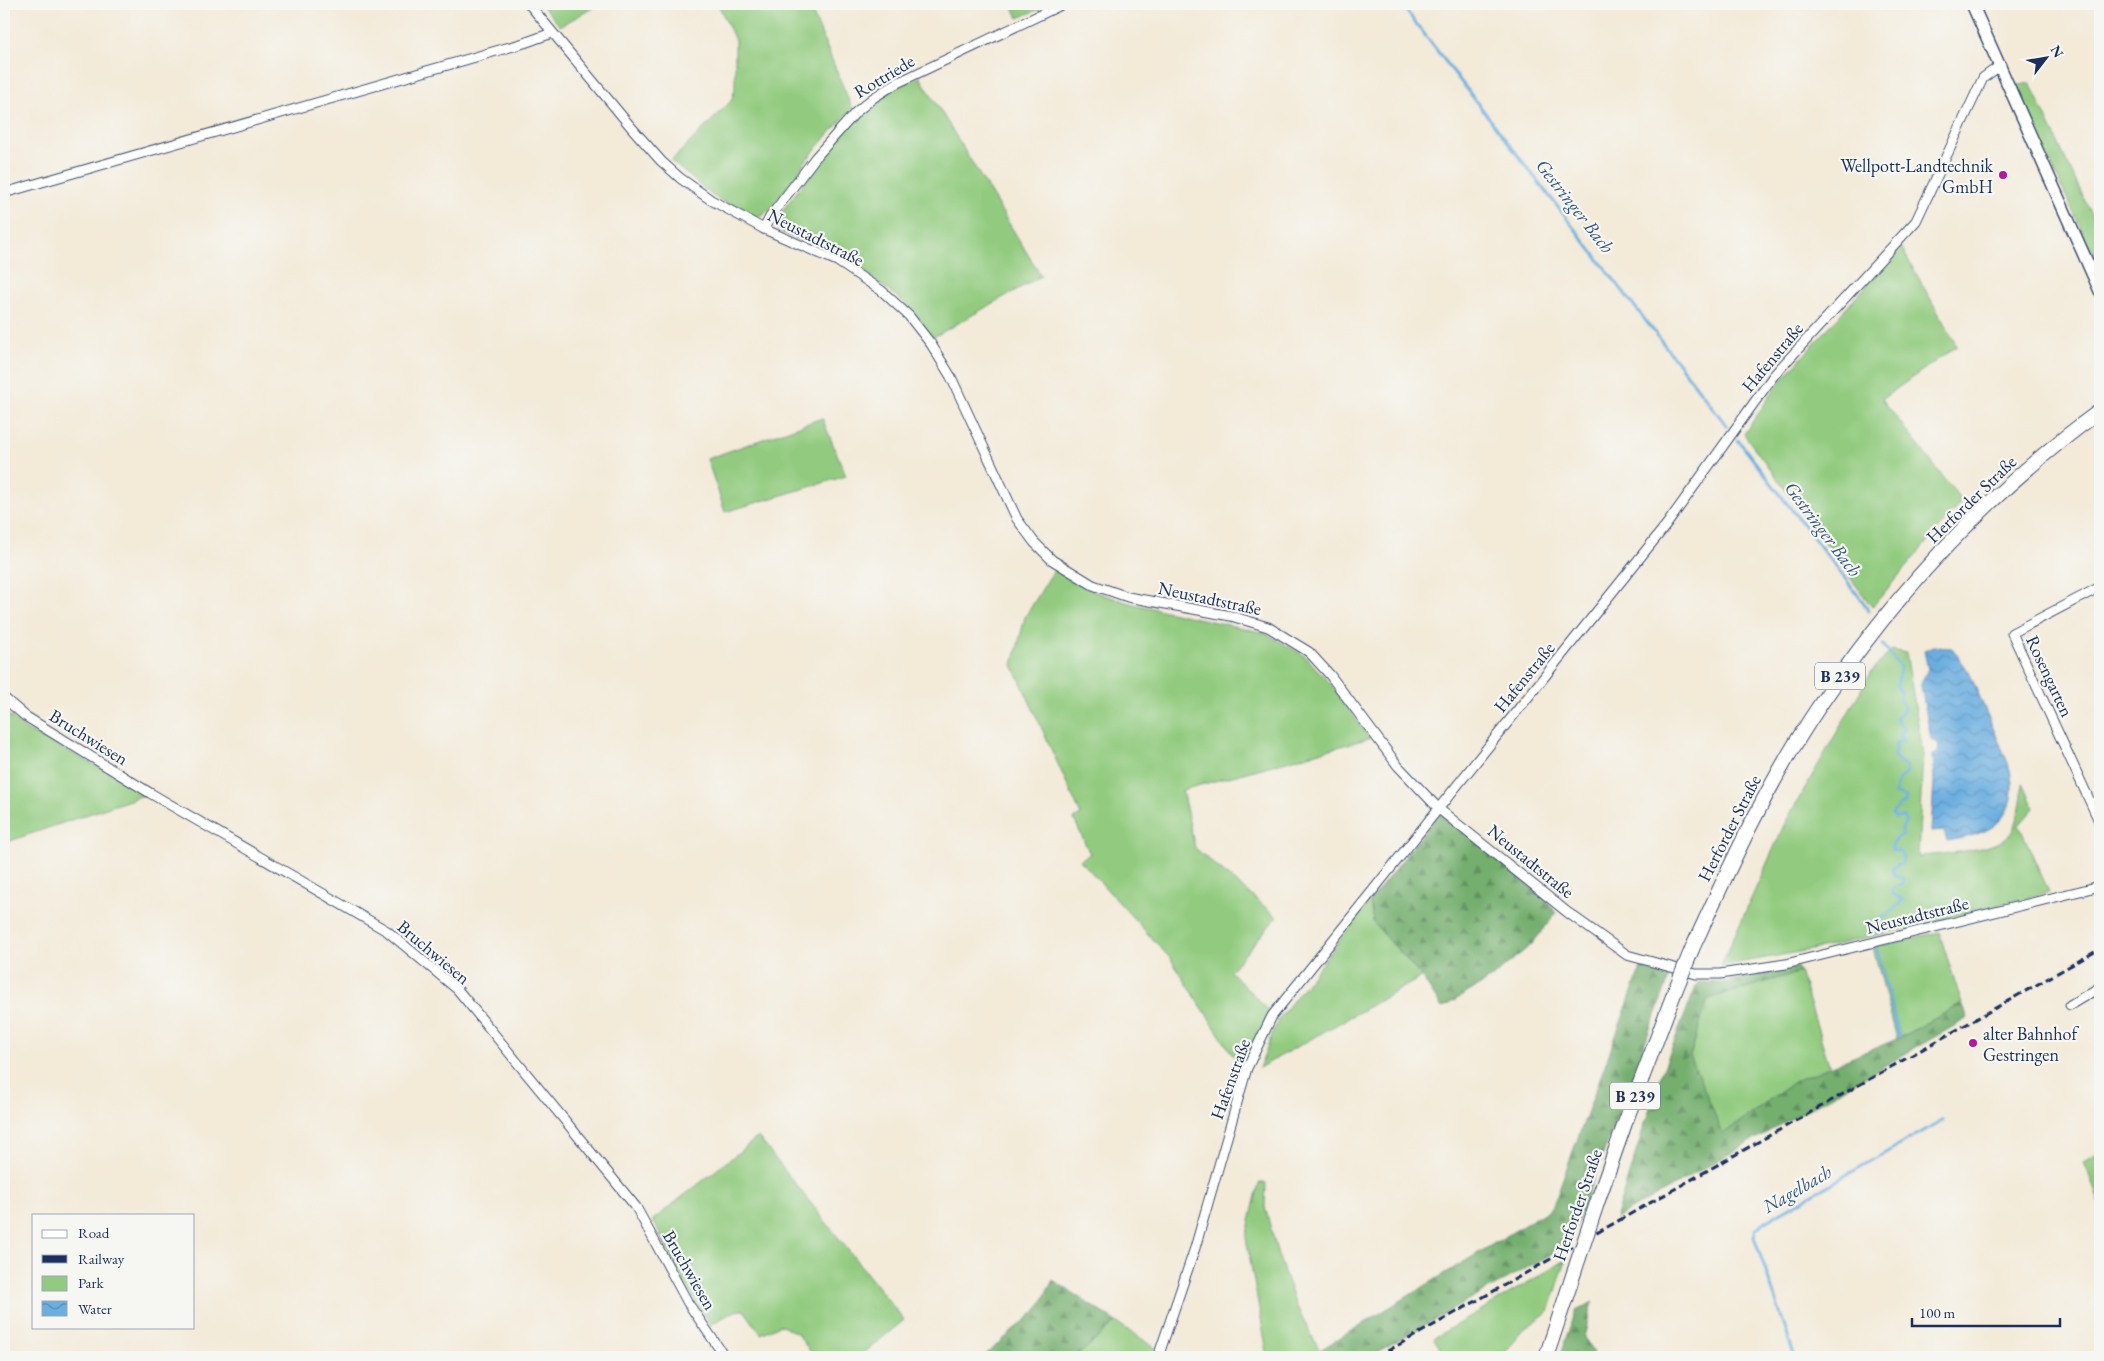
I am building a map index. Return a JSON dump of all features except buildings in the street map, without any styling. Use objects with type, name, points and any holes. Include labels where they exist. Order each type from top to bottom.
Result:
[{"type":"main road","points":[[1972,4],[2097,279],[2100,291]]},
{"type":"main road","name":"Herforder Straße","points":[[1546,1357],[1625,1123],[1675,991],[1734,855],[1777,775],[1819,706],[1861,647],[1912,583],[1986,506],[2069,434],[2100,412]]},
{"type":"street","name":"Neustadtstraße","points":[[529,4],[661,161],[711,200],[764,229],[836,261],[882,291],[909,316],[951,377],[1017,519],[1034,542],[1052,560],[1093,585],[1128,597],[1231,616],[1268,627],[1309,652],[1330,674],[1398,766],[1439,809],[1567,912],[1627,955],[1696,974],[1720,974],[1786,964],[2100,886]]},
{"type":"street","name":"Rottriede","points":[[764,229],[770,217],[814,158],[856,112],[873,98],[895,84],[1063,4]]},
{"type":"street","points":[[4,193],[524,43],[552,33]]},
{"type":"street","name":"Hafenstraße","points":[[1158,1357],[1195,1248],[1248,1068],[1272,1016],[1666,524],[1774,376],[1916,221],[1983,78],[2001,65]]},
{"type":"street","name":"Rosengarten","points":[[2100,586],[2012,633],[2100,823]]},
{"type":"street","name":"Bruchwiesen","points":[[4,698],[25,716],[141,788],[386,931],[456,989],[636,1206],[688,1303],[725,1357]]},
{"type":"street","points":[[2070,1005],[2100,987]]},
{"type":"green space","points":[[541,4],[600,4],[560,26]]},
{"type":"green space","points":[[718,4],[809,4],[852,108],[808,158],[770,210],[755,218],[713,196],[671,161],[731,101],[735,89],[735,40]]},
{"type":"green space","points":[[1012,4],[1052,4],[1018,18]]},
{"type":"green space","points":[[920,77],[1041,276],[932,338],[910,307],[854,264],[779,231],[778,217],[818,163],[860,115],[883,94]]},
{"type":"green space","points":[[2030,83],[2100,233],[2100,270],[2015,86]]},
{"type":"green space","points":[[1901,247],[1957,346],[1882,399],[1962,501],[1872,607],[1744,434],[1779,383]]},
{"type":"green space","points":[[822,418],[846,476],[725,512],[707,459]]},
{"type":"green space","points":[[1054,570],[1090,590],[1129,603],[1265,633],[1305,656],[1328,681],[1370,738],[1182,790],[1195,848],[1277,917],[1230,971],[1270,1012],[1242,1065],[1232,1054],[1170,958],[1080,860],[1090,854],[1074,819],[1081,815],[1013,665],[1025,617]]},
{"type":"green space","points":[[1892,650],[1906,653],[1923,753],[1918,856],[1951,853],[2001,842],[2008,837],[2015,826],[2021,804],[2023,783],[2034,808],[2019,825],[2049,892],[1827,947],[1721,966],[1785,823],[1872,671]]},
{"type":"green space","points":[[4,711],[26,730],[150,793],[4,843]]},
{"type":"green space","points":[[1440,812],[1546,899],[1556,913],[1532,944],[1490,979],[1442,1008],[1422,977],[1373,922],[1370,901]]},
{"type":"green space","points":[[1370,901],[1373,922],[1422,977],[1259,1068],[1278,1020]]},
{"type":"green space","points":[[1939,932],[1962,1004],[1897,1039],[1873,947]]},
{"type":"green space","points":[[1642,965],[1671,973],[1569,1244],[1368,1357],[1323,1357],[1320,1350],[1552,1208]]},
{"type":"green space","points":[[1797,967],[1800,972],[1708,999],[1690,1056],[1723,1134],[1795,1081],[1897,1039],[1962,1004],[1968,1018],[1615,1219],[1657,1085],[1698,982],[1720,983]]},
{"type":"green space","points":[[1800,972],[1830,1068],[1795,1081],[1723,1135],[1690,1056],[1708,998]]},
{"type":"green space","points":[[758,1137],[904,1320],[859,1357],[814,1357],[797,1333],[780,1325],[761,1334],[744,1310],[735,1311],[710,1325],[686,1287],[653,1220]]},
{"type":"green space","points":[[2100,1153],[2100,1203],[2084,1162]]},
{"type":"green space","points":[[1259,1183],[1266,1183],[1265,1207],[1278,1255],[1296,1305],[1323,1357],[1268,1357],[1246,1238]]},
{"type":"green space","points":[[1566,1260],[1549,1312],[1521,1331],[1502,1357],[1445,1357],[1434,1338]]},
{"type":"green space","points":[[1053,1280],[1116,1322],[1076,1357],[983,1357],[1038,1309]]},
{"type":"green space","points":[[1593,1302],[1584,1337],[1594,1353],[1592,1357],[1559,1357],[1576,1311]]},
{"type":"green space","points":[[1116,1322],[1157,1349],[1154,1357],[1076,1357]]},
{"type":"water","points":[[1934,647],[1952,648],[1969,672],[2006,758],[2012,784],[2012,793],[2007,810],[1995,825],[1978,834],[1947,841],[1944,831],[1931,832],[1934,781],[1933,755],[1938,753],[1939,744],[1931,739],[1921,686],[1928,669],[1924,651]]},
{"type":"waterway","name":"Gestringer Bach","points":[[1401,4],[1727,426]]},
{"type":"waterway","name":"Gestringer Bach","points":[[1738,440],[1864,603],[1868,611]]},
{"type":"waterway","name":"Gestringer Bach","points":[[1876,933],[1877,922],[1903,899],[1894,895],[1892,890],[1903,883],[1903,878],[1895,875],[1892,870],[1896,865],[1902,863],[1903,858],[1901,852],[1892,850],[1892,847],[1895,839],[1902,835],[1902,828],[1906,822],[1904,817],[1895,818],[1892,814],[1899,805],[1905,803],[1906,797],[1895,793],[1899,779],[1907,773],[1906,766],[1894,756],[1896,743],[1903,741],[1900,735],[1905,729],[1898,723],[1896,717],[1904,711],[1904,705],[1900,700],[1901,692],[1897,686],[1900,667],[1883,645]]},
{"type":"waterway","name":"Gestringer Bach","points":[[1877,949],[1899,1036]]},
{"type":"waterway","name":"Nagelbach","points":[[1795,1357],[1754,1237],[1756,1229],[1766,1221],[1943,1120]]},
{"type":"railway","points":[[1377,1357],[2100,949]]},
{"type":"place","name":"Wellpott-Landtechnik GmbH","points":[[2003,175]]},
{"type":"place","name":"alter Bahnhof Gestringen","points":[[1973,1043]]}]
